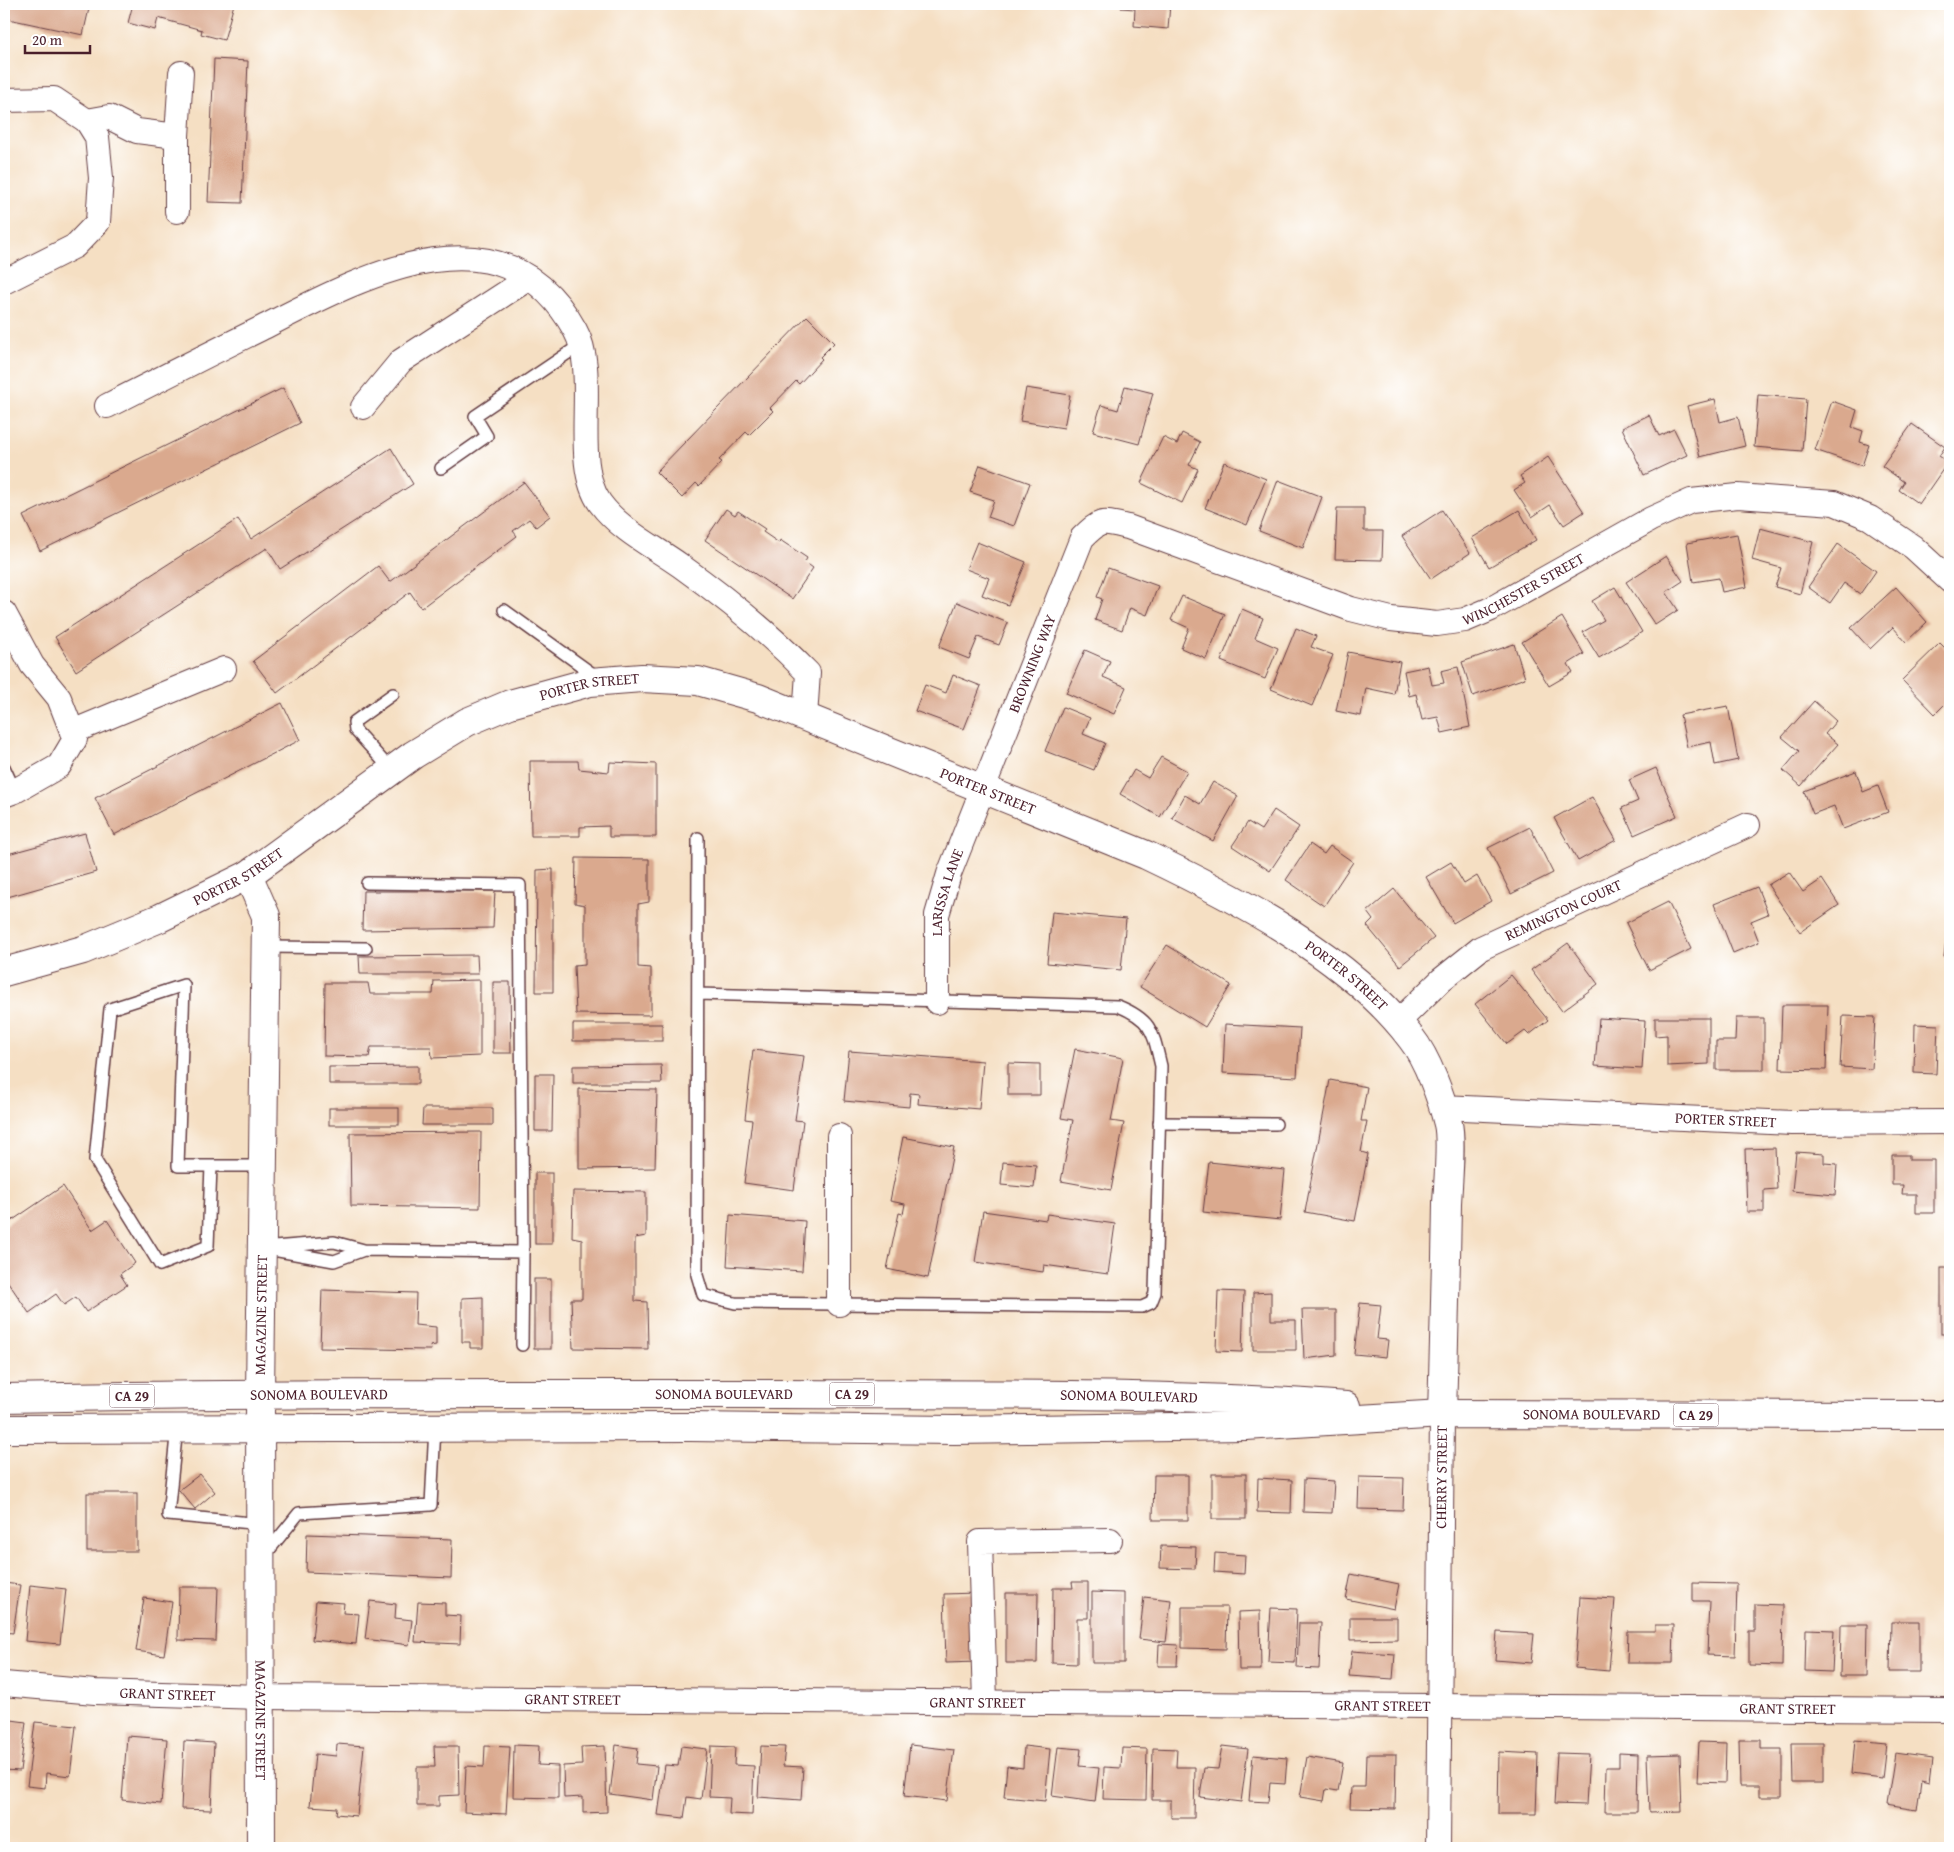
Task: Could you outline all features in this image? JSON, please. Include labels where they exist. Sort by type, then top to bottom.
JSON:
[{"type":"main road","name":"PORTER STREET","points":[[4,972],[83,950],[160,918],[248,875],[392,770],[467,722],[501,707],[590,682],[642,678],[698,681],[758,698],[1146,855],[1209,885],[1311,947],[1362,985],[1412,1039],[1430,1074],[1442,1107]]},
{"type":"main road","name":"MAGAZINE STREET","points":[[248,875],[266,916],[260,1393],[262,1428],[261,1848]]},
{"type":"main road","name":"CHERRY STREET","points":[[1442,1107],[1449,1126],[1442,1414]]},
{"type":"main road","name":"SONOMA BOULEVARD","points":[[4,1398],[260,1393],[954,1394],[1248,1398],[1442,1414]]},
{"type":"main road","name":"SONOMA BOULEVARD","points":[[4,1429],[435,1427],[954,1430],[1246,1426],[1442,1414],[1950,1415]]},
{"type":"street","points":[[177,211],[177,136],[181,73]]},
{"type":"street","points":[[4,100],[54,99],[87,121],[97,137],[101,178],[98,222],[75,246],[4,282]]},
{"type":"street","points":[[87,121],[110,117],[137,131],[177,136]]},
{"type":"street","points":[[107,406],[338,289],[399,265],[455,256],[499,263],[529,278],[553,296],[577,332],[584,363],[585,432],[589,477],[599,501],[624,528],[681,566],[770,634],[808,673],[804,717]]},
{"type":"street","points":[[362,407],[401,361],[529,278]]},
{"type":"street","name":"WINCHESTER STREET","points":[[1082,538],[1096,524],[1107,522],[1128,526],[1351,609],[1391,620],[1437,624],[1465,620],[1491,609],[1651,519],[1691,502],[1738,496],[1797,498],[1834,503],[1870,518],[1913,547],[1950,581]]},
{"type":"street","name":"BROWNING WAY","points":[[982,788],[1082,538]]},
{"type":"street","points":[[4,613],[32,665],[59,698],[75,739],[59,766],[9,793]]},
{"type":"street","points":[[72,732],[224,670]]},
{"type":"street","name":"LARISSA LANE","points":[[937,1002],[937,915],[948,874],[982,788]]},
{"type":"street","name":"REMINGTON COURT","points":[[1398,1022],[1441,980],[1481,948],[1748,825]]},
{"type":"street","name":"PORTER STREET","points":[[1442,1107],[1792,1123],[1950,1122]]},
{"type":"street","points":[[839,1136],[839,1304]]},
{"type":"street","name":"CHERRY STREET","points":[[1438,1848],[1442,1414]]},
{"type":"street","points":[[985,1702],[980,1542],[1110,1540]]},
{"type":"street","name":"GRANT STREET","points":[[4,1684],[94,1692],[261,1697],[1950,1710]]},
{"type":"lane","points":[[441,468],[488,436],[475,416],[580,345]]},
{"type":"lane","points":[[504,610],[603,681]]},
{"type":"lane","points":[[392,694],[354,722],[355,730],[392,770]]},
{"type":"lane","points":[[4,767],[9,793]]},
{"type":"lane","points":[[698,838],[697,1275],[703,1295],[735,1303],[1142,1307],[1151,1303],[1156,1293],[1161,1066],[1153,1032],[1137,1014],[1118,1006],[698,994]]},
{"type":"lane","points":[[367,883],[520,885],[522,1346]]},
{"type":"lane","points":[[266,947],[366,948]]},
{"type":"lane","points":[[211,1166],[208,1246],[160,1265],[95,1160],[110,1009],[184,985],[178,1166],[211,1166],[264,1166]]},
{"type":"lane","points":[[1159,1123],[1276,1124]]},
{"type":"lane","points":[[262,1248],[334,1242],[364,1250],[523,1252]]},
{"type":"lane","points":[[262,1248],[334,1262],[364,1250]]},
{"type":"lane","points":[[176,1427],[168,1515],[262,1524]]},
{"type":"lane","points":[[261,1560],[299,1513],[431,1505],[435,1427]]},
{"type":"building","points":[[4,4],[90,4],[83,35],[4,18]]},
{"type":"building","points":[[133,4],[234,4],[224,40],[201,34],[202,30],[158,18],[155,30],[128,23]]},
{"type":"building","points":[[1121,4],[1170,4],[1168,29],[1134,26],[1135,9],[1121,8]]},
{"type":"building","points":[[214,59],[248,61],[242,203],[208,202]]},
{"type":"building","points":[[807,316],[834,343],[820,357],[822,359],[799,384],[796,381],[770,408],[773,411],[749,435],[746,432],[719,460],[722,462],[699,486],[696,483],[682,498],[656,472]]},
{"type":"building","points":[[1125,386],[1153,393],[1139,444],[1093,432],[1101,405],[1118,410]]},
{"type":"building","points":[[283,388],[300,423],[40,551],[23,516]]},
{"type":"building","points":[[1026,388],[1070,395],[1064,428],[1020,421]]},
{"type":"building","points":[[1758,395],[1806,399],[1802,451],[1754,447]]},
{"type":"building","points":[[1715,399],[1720,422],[1738,417],[1745,446],[1700,457],[1687,406]]},
{"type":"building","points":[[1832,401],[1857,410],[1852,427],[1863,431],[1860,442],[1869,445],[1862,466],[1815,450]]},
{"type":"building","points":[[1649,415],[1659,436],[1674,429],[1687,455],[1644,475],[1622,428]]},
{"type":"building","points":[[1912,424],[1945,447],[1939,456],[1948,462],[1919,504],[1899,490],[1904,482],[1882,466]]},
{"type":"building","points":[[1182,433],[1200,442],[1189,465],[1198,469],[1182,503],[1141,483],[1163,437],[1177,444]]},
{"type":"building","points":[[391,448],[413,484],[280,569],[267,548],[76,671],[55,637],[238,519],[251,539]]},
{"type":"building","points":[[1548,457],[1584,512],[1564,525],[1550,505],[1532,517],[1514,490],[1525,483],[1520,476]]},
{"type":"building","points":[[1224,462],[1266,479],[1247,525],[1205,508]]},
{"type":"building","points":[[980,465],[1030,483],[1014,526],[988,517],[994,500],[970,492]]},
{"type":"building","points":[[1278,480],[1322,497],[1303,548],[1259,531]]},
{"type":"building","points":[[524,482],[550,516],[536,527],[529,519],[513,531],[517,536],[421,608],[410,592],[277,693],[253,661],[378,566],[390,582]]},
{"type":"building","points":[[1337,508],[1364,508],[1364,531],[1383,531],[1382,560],[1335,559]]},
{"type":"building","points":[[726,509],[735,515],[738,511],[765,529],[763,532],[779,543],[780,540],[807,558],[805,562],[813,568],[792,599],[705,540]]},
{"type":"building","points":[[1442,510],[1470,553],[1431,579],[1402,536]]},
{"type":"building","points":[[1519,510],[1536,540],[1489,567],[1472,538]]},
{"type":"building","points":[[1760,528],[1813,542],[1800,594],[1775,587],[1781,568],[1752,560]]},
{"type":"building","points":[[1737,534],[1747,587],[1722,592],[1719,578],[1693,582],[1687,543]]},
{"type":"building","points":[[977,542],[1026,562],[1008,605],[982,595],[989,578],[966,569]]},
{"type":"building","points":[[1838,544],[1876,571],[1860,594],[1844,583],[1830,603],[1808,587]]},
{"type":"building","points":[[1666,556],[1683,581],[1666,592],[1678,610],[1655,625],[1626,582]]},
{"type":"building","points":[[1108,568],[1158,586],[1147,615],[1130,608],[1122,630],[1095,620],[1102,599],[1097,597]]},
{"type":"building","points":[[1615,587],[1642,632],[1599,658],[1583,632],[1604,620],[1592,601]]},
{"type":"building","points":[[1896,587],[1927,622],[1906,642],[1893,627],[1870,649],[1851,628]]},
{"type":"building","points":[[1182,596],[1225,614],[1206,659],[1181,648],[1189,628],[1171,620]]},
{"type":"building","points":[[957,602],[1008,623],[999,645],[978,637],[969,659],[939,647]]},
{"type":"building","points":[[1242,609],[1263,618],[1255,638],[1278,648],[1265,679],[1221,661]]},
{"type":"building","points":[[1562,617],[1584,654],[1568,664],[1573,672],[1549,686],[1522,642]]},
{"type":"building","points":[[1296,628],[1316,636],[1311,647],[1333,655],[1312,706],[1271,689]]},
{"type":"building","points":[[1940,643],[1950,653],[1950,699],[1935,714],[1902,680]]},
{"type":"building","points":[[1514,644],[1525,678],[1473,696],[1462,662]]},
{"type":"building","points":[[1085,650],[1110,661],[1103,677],[1126,687],[1114,714],[1066,693]]},
{"type":"building","points":[[1348,652],[1400,662],[1394,694],[1366,688],[1361,716],[1336,711]]},
{"type":"building","points":[[1428,666],[1432,685],[1444,683],[1441,671],[1458,667],[1470,727],[1442,733],[1438,717],[1422,720],[1416,694],[1409,696],[1404,671]]},
{"type":"building","points":[[953,675],[981,686],[964,729],[915,711],[925,685],[946,693]]},
{"type":"building","points":[[1814,701],[1836,721],[1825,734],[1838,744],[1801,786],[1783,770],[1799,751],[1782,737]]},
{"type":"building","points":[[282,703],[300,740],[114,835],[95,798]]},
{"type":"building","points":[[1728,706],[1738,760],[1715,765],[1711,742],[1687,747],[1680,715]]},
{"type":"building","points":[[1063,707],[1090,718],[1083,734],[1105,743],[1094,770],[1045,751]]},
{"type":"building","points":[[1161,757],[1187,771],[1160,817],[1120,794],[1134,770],[1148,778]]},
{"type":"building","points":[[530,761],[578,761],[579,769],[609,772],[610,762],[656,764],[656,837],[609,837],[609,826],[580,827],[580,836],[531,836]]},
{"type":"building","points":[[1656,768],[1677,816],[1634,835],[1622,808],[1638,801],[1629,780]]},
{"type":"building","points":[[1856,771],[1863,792],[1878,786],[1888,812],[1843,829],[1834,806],[1813,814],[1804,791]]},
{"type":"building","points":[[1213,782],[1238,796],[1213,841],[1172,818],[1185,795],[1200,804]]},
{"type":"building","points":[[1592,797],[1616,840],[1578,861],[1554,818]]},
{"type":"building","points":[[1274,810],[1299,827],[1270,871],[1232,846],[1248,822],[1261,830]]},
{"type":"building","points":[[1530,827],[1553,873],[1511,894],[1488,848]]},
{"type":"building","points":[[85,833],[96,872],[4,898],[4,855]]},
{"type":"building","points":[[1310,844],[1324,854],[1330,846],[1353,862],[1324,906],[1286,880]]},
{"type":"building","points":[[576,858],[649,859],[649,902],[638,904],[638,967],[651,968],[651,1015],[576,1014],[574,966],[585,965],[585,905],[575,903]]},
{"type":"building","points":[[1451,862],[1464,884],[1477,876],[1491,901],[1453,923],[1426,877]]},
{"type":"building","points":[[553,869],[553,992],[536,992],[537,870]]},
{"type":"building","points":[[1789,872],[1803,892],[1822,879],[1839,905],[1800,932],[1768,885]]},
{"type":"building","points":[[1757,887],[1768,914],[1751,921],[1759,942],[1733,953],[1714,904]]},
{"type":"building","points":[[1394,889],[1434,938],[1400,966],[1367,926],[1373,920],[1367,912]]},
{"type":"building","points":[[363,891],[495,891],[493,928],[362,930]]},
{"type":"building","points":[[1668,902],[1691,949],[1649,970],[1626,923]]},
{"type":"building","points":[[1052,912],[1126,919],[1121,970],[1047,963]]},
{"type":"building","points":[[1947,930],[1950,930],[1950,957],[1944,957]]},
{"type":"building","points":[[1568,943],[1598,984],[1562,1011],[1531,970]]},
{"type":"building","points":[[1167,945],[1231,985],[1205,1027],[1140,987]]},
{"type":"building","points":[[477,955],[478,974],[360,974],[359,956]]},
{"type":"building","points":[[1511,975],[1548,1020],[1529,1035],[1525,1031],[1507,1044],[1475,1004]]},
{"type":"building","points":[[480,980],[480,1056],[432,1058],[431,1047],[371,1047],[369,1057],[324,1056],[325,983],[368,983],[370,994],[433,994],[434,981]]},
{"type":"building","points":[[493,982],[510,982],[511,1053],[493,1053]]},
{"type":"building","points":[[1782,1005],[1828,1005],[1826,1070],[1780,1069]]},
{"type":"building","points":[[1843,1016],[1875,1017],[1872,1069],[1840,1067]]},
{"type":"building","points":[[1599,1018],[1645,1021],[1642,1069],[1595,1066]]},
{"type":"building","points":[[1655,1018],[1709,1018],[1709,1064],[1667,1066],[1667,1035],[1655,1036]]},
{"type":"building","points":[[1736,1018],[1764,1018],[1764,1070],[1716,1070],[1716,1041],[1735,1041]]},
{"type":"building","points":[[573,1024],[662,1024],[662,1041],[573,1041]]},
{"type":"building","points":[[1225,1024],[1300,1028],[1297,1077],[1223,1073]]},
{"type":"building","points":[[1915,1024],[1938,1025],[1936,1074],[1914,1073]]},
{"type":"building","points":[[1075,1049],[1123,1058],[1111,1121],[1124,1123],[1111,1190],[1061,1181],[1073,1120],[1061,1118]]},
{"type":"building","points":[[753,1050],[804,1056],[795,1120],[803,1121],[794,1190],[744,1183],[752,1120],[745,1119]]},
{"type":"building","points":[[849,1051],[983,1061],[979,1109],[918,1104],[919,1094],[910,1093],[909,1107],[844,1101]]},
{"type":"building","points":[[1008,1063],[1040,1064],[1040,1095],[1008,1095]]},
{"type":"building","points":[[661,1065],[662,1083],[573,1083],[573,1066]]},
{"type":"building","points":[[418,1066],[418,1084],[329,1084],[329,1067]]},
{"type":"building","points":[[535,1074],[553,1074],[552,1131],[535,1131]]},
{"type":"building","points":[[1330,1080],[1367,1087],[1361,1121],[1367,1121],[1361,1152],[1368,1154],[1355,1221],[1305,1212]]},
{"type":"building","points":[[579,1089],[657,1090],[655,1168],[579,1169]]},
{"type":"building","points":[[329,1108],[399,1108],[399,1125],[329,1125]]},
{"type":"building","points":[[423,1108],[493,1108],[493,1125],[422,1125]]},
{"type":"building","points":[[481,1132],[480,1208],[351,1206],[350,1133]]},
{"type":"building","points":[[903,1137],[954,1147],[928,1278],[887,1269],[899,1213],[903,1214],[905,1204],[890,1201]]},
{"type":"building","points":[[1775,1148],[1777,1189],[1764,1190],[1764,1212],[1747,1212],[1745,1149]]},
{"type":"building","points":[[1796,1152],[1824,1154],[1824,1163],[1837,1164],[1835,1195],[1792,1191]]},
{"type":"building","points":[[1892,1155],[1909,1155],[1909,1160],[1934,1160],[1934,1213],[1916,1213],[1916,1194],[1902,1194],[1903,1185],[1892,1185]]},
{"type":"building","points":[[1003,1162],[1036,1165],[1034,1188],[1001,1185]]},
{"type":"building","points":[[1209,1162],[1285,1170],[1280,1220],[1203,1212]]},
{"type":"building","points":[[535,1173],[552,1173],[552,1244],[535,1244]]},
{"type":"building","points":[[63,1186],[92,1230],[107,1220],[135,1263],[120,1274],[127,1285],[86,1312],[76,1297],[64,1305],[56,1294],[29,1313],[4,1276],[4,1226]]},
{"type":"building","points":[[573,1191],[646,1192],[646,1236],[635,1238],[635,1301],[647,1302],[648,1349],[573,1348],[571,1299],[582,1299],[582,1239],[572,1237]]},
{"type":"building","points":[[983,1211],[1046,1220],[1047,1214],[1115,1224],[1108,1274],[1044,1265],[1043,1272],[975,1262]]},
{"type":"building","points":[[730,1215],[805,1221],[802,1271],[727,1266]]},
{"type":"building","points":[[1941,1268],[1950,1268],[1950,1334],[1941,1334]]},
{"type":"building","points":[[534,1279],[551,1279],[551,1349],[534,1349]]},
{"type":"building","points":[[322,1290],[416,1293],[415,1325],[436,1327],[436,1345],[430,1346],[431,1350],[320,1348]]},
{"type":"building","points":[[1218,1291],[1244,1292],[1242,1352],[1216,1351]]},
{"type":"building","points":[[1271,1292],[1271,1320],[1296,1320],[1296,1350],[1253,1350],[1253,1293]]},
{"type":"building","points":[[483,1297],[483,1348],[470,1348],[470,1342],[462,1342],[462,1298]]},
{"type":"building","points":[[1360,1303],[1381,1305],[1377,1339],[1388,1340],[1386,1357],[1354,1354]]},
{"type":"building","points":[[1302,1310],[1336,1310],[1336,1355],[1304,1359]]},
{"type":"building","points":[[200,1474],[215,1492],[195,1509],[179,1490]]},
{"type":"building","points":[[1212,1474],[1246,1474],[1246,1519],[1212,1519]]},
{"type":"building","points":[[1154,1475],[1188,1475],[1188,1520],[1153,1520]]},
{"type":"building","points":[[1359,1477],[1404,1478],[1403,1510],[1358,1509]]},
{"type":"building","points":[[1258,1478],[1292,1480],[1291,1513],[1257,1512]]},
{"type":"building","points":[[1304,1479],[1334,1481],[1332,1513],[1303,1512]]},
{"type":"building","points":[[87,1493],[137,1493],[137,1551],[87,1551]]},
{"type":"building","points":[[307,1534],[452,1539],[451,1578],[306,1572]]},
{"type":"building","points":[[1161,1546],[1196,1547],[1195,1569],[1160,1568]]},
{"type":"building","points":[[1215,1553],[1245,1555],[1244,1574],[1214,1572]]},
{"type":"building","points":[[1351,1574],[1399,1584],[1394,1609],[1346,1599]]},
{"type":"building","points":[[1072,1582],[1088,1582],[1088,1618],[1077,1618],[1077,1664],[1052,1663],[1053,1588],[1073,1588]]},
{"type":"building","points":[[4,1583],[20,1585],[13,1633],[4,1632]]},
{"type":"building","points":[[1693,1583],[1737,1584],[1735,1656],[1707,1655],[1709,1601],[1693,1601]]},
{"type":"building","points":[[30,1585],[66,1589],[60,1644],[25,1641]]},
{"type":"building","points":[[179,1587],[218,1587],[216,1641],[178,1640]]},
{"type":"building","points":[[1092,1592],[1124,1593],[1124,1663],[1092,1663]]},
{"type":"building","points":[[976,1593],[978,1662],[946,1663],[944,1594]]},
{"type":"building","points":[[1006,1593],[1038,1593],[1037,1663],[1006,1663]]},
{"type":"building","points":[[1144,1597],[1171,1600],[1166,1642],[1139,1639]]},
{"type":"building","points":[[1580,1597],[1615,1599],[1609,1671],[1575,1668]]},
{"type":"building","points":[[144,1598],[172,1602],[164,1655],[136,1651]]},
{"type":"building","points":[[316,1601],[344,1603],[343,1613],[359,1614],[356,1644],[312,1640]]},
{"type":"building","points":[[370,1601],[396,1604],[395,1618],[412,1620],[409,1645],[365,1639]]},
{"type":"building","points":[[418,1602],[445,1603],[445,1615],[461,1616],[460,1644],[415,1642]]},
{"type":"building","points":[[1755,1604],[1783,1605],[1782,1666],[1749,1665],[1749,1631],[1755,1631]]},
{"type":"building","points":[[1182,1607],[1227,1607],[1226,1649],[1182,1648]]},
{"type":"building","points":[[1271,1608],[1297,1609],[1295,1663],[1268,1662]]},
{"type":"building","points":[[1260,1611],[1261,1670],[1239,1670],[1238,1612]]},
{"type":"building","points":[[1350,1617],[1397,1617],[1397,1639],[1350,1640]]},
{"type":"building","points":[[1891,1621],[1919,1621],[1919,1672],[1890,1672]]},
{"type":"building","points":[[1299,1623],[1321,1623],[1319,1669],[1297,1668]]},
{"type":"building","points":[[1655,1625],[1674,1625],[1673,1663],[1627,1663],[1628,1631],[1655,1631]]},
{"type":"building","points":[[1841,1625],[1867,1625],[1866,1676],[1840,1676]]},
{"type":"building","points":[[1806,1629],[1834,1630],[1832,1672],[1805,1671]]},
{"type":"building","points":[[1497,1632],[1534,1634],[1531,1663],[1495,1660]]},
{"type":"building","points":[[1159,1644],[1178,1645],[1177,1666],[1158,1666]]},
{"type":"building","points":[[1352,1651],[1395,1654],[1393,1679],[1349,1676]]},
{"type":"building","points":[[4,1719],[26,1722],[20,1771],[4,1770]]},
{"type":"building","points":[[35,1722],[76,1726],[70,1776],[46,1773],[45,1788],[27,1786]]},
{"type":"building","points":[[127,1736],[167,1739],[161,1804],[122,1800]]},
{"type":"building","points":[[1739,1740],[1761,1740],[1761,1749],[1782,1749],[1782,1797],[1760,1797],[1760,1786],[1740,1786]]},
{"type":"building","points":[[1855,1740],[1886,1743],[1882,1778],[1852,1774]]},
{"type":"building","points":[[184,1741],[214,1743],[211,1810],[181,1809]]},
{"type":"building","points":[[1699,1742],[1726,1743],[1725,1783],[1697,1782]]},
{"type":"building","points":[[1792,1743],[1823,1743],[1823,1783],[1793,1783]]},
{"type":"building","points":[[337,1744],[364,1746],[357,1816],[336,1814],[337,1808],[310,1806],[315,1754],[336,1756]]},
{"type":"building","points":[[514,1745],[539,1746],[538,1765],[558,1766],[558,1798],[513,1797]]},
{"type":"building","points":[[616,1745],[638,1748],[636,1764],[657,1766],[653,1800],[610,1794]]},
{"type":"building","points":[[910,1745],[954,1750],[947,1801],[904,1796]]},
{"type":"building","points":[[434,1746],[458,1746],[459,1795],[439,1796],[439,1806],[417,1806],[417,1767],[435,1767]]},
{"type":"building","points":[[485,1746],[510,1747],[506,1814],[464,1812],[466,1766],[484,1767]]},
{"type":"building","points":[[605,1746],[607,1812],[583,1813],[583,1797],[564,1798],[563,1766],[582,1765],[581,1747]]},
{"type":"building","points":[[681,1746],[707,1749],[701,1799],[687,1797],[684,1818],[658,1815],[665,1765],[678,1766]]},
{"type":"building","points":[[711,1746],[735,1747],[734,1765],[754,1766],[752,1815],[729,1814],[730,1798],[709,1797]]},
{"type":"building","points":[[761,1746],[785,1747],[783,1766],[803,1767],[801,1800],[758,1797]]},
{"type":"building","points":[[1024,1746],[1050,1749],[1045,1801],[1004,1797],[1007,1766],[1023,1768]]},
{"type":"building","points":[[1222,1746],[1248,1749],[1241,1802],[1200,1797],[1204,1768],[1218,1769]]},
{"type":"building","points":[[1058,1747],[1081,1749],[1079,1766],[1099,1768],[1095,1802],[1052,1796]]},
{"type":"building","points":[[1122,1748],[1147,1749],[1146,1800],[1103,1799],[1104,1767],[1121,1768]]},
{"type":"building","points":[[1153,1748],[1177,1749],[1176,1767],[1195,1767],[1194,1818],[1171,1818],[1171,1800],[1152,1800]]},
{"type":"building","points":[[1499,1752],[1538,1754],[1536,1814],[1498,1814]]},
{"type":"building","points":[[1557,1753],[1589,1754],[1586,1805],[1554,1804]]},
{"type":"building","points":[[1619,1753],[1638,1754],[1637,1812],[1605,1812],[1606,1767],[1619,1767]]},
{"type":"building","points":[[1895,1753],[1932,1758],[1929,1782],[1921,1780],[1917,1810],[1887,1805]]},
{"type":"building","points":[[1366,1754],[1396,1754],[1395,1809],[1350,1808],[1351,1787],[1365,1787]]},
{"type":"building","points":[[1680,1754],[1682,1811],[1649,1812],[1647,1755]]},
{"type":"building","points":[[1253,1755],[1287,1758],[1285,1784],[1270,1783],[1268,1802],[1249,1801]]},
{"type":"building","points":[[1307,1757],[1343,1763],[1338,1791],[1326,1789],[1324,1801],[1300,1797]]}]
